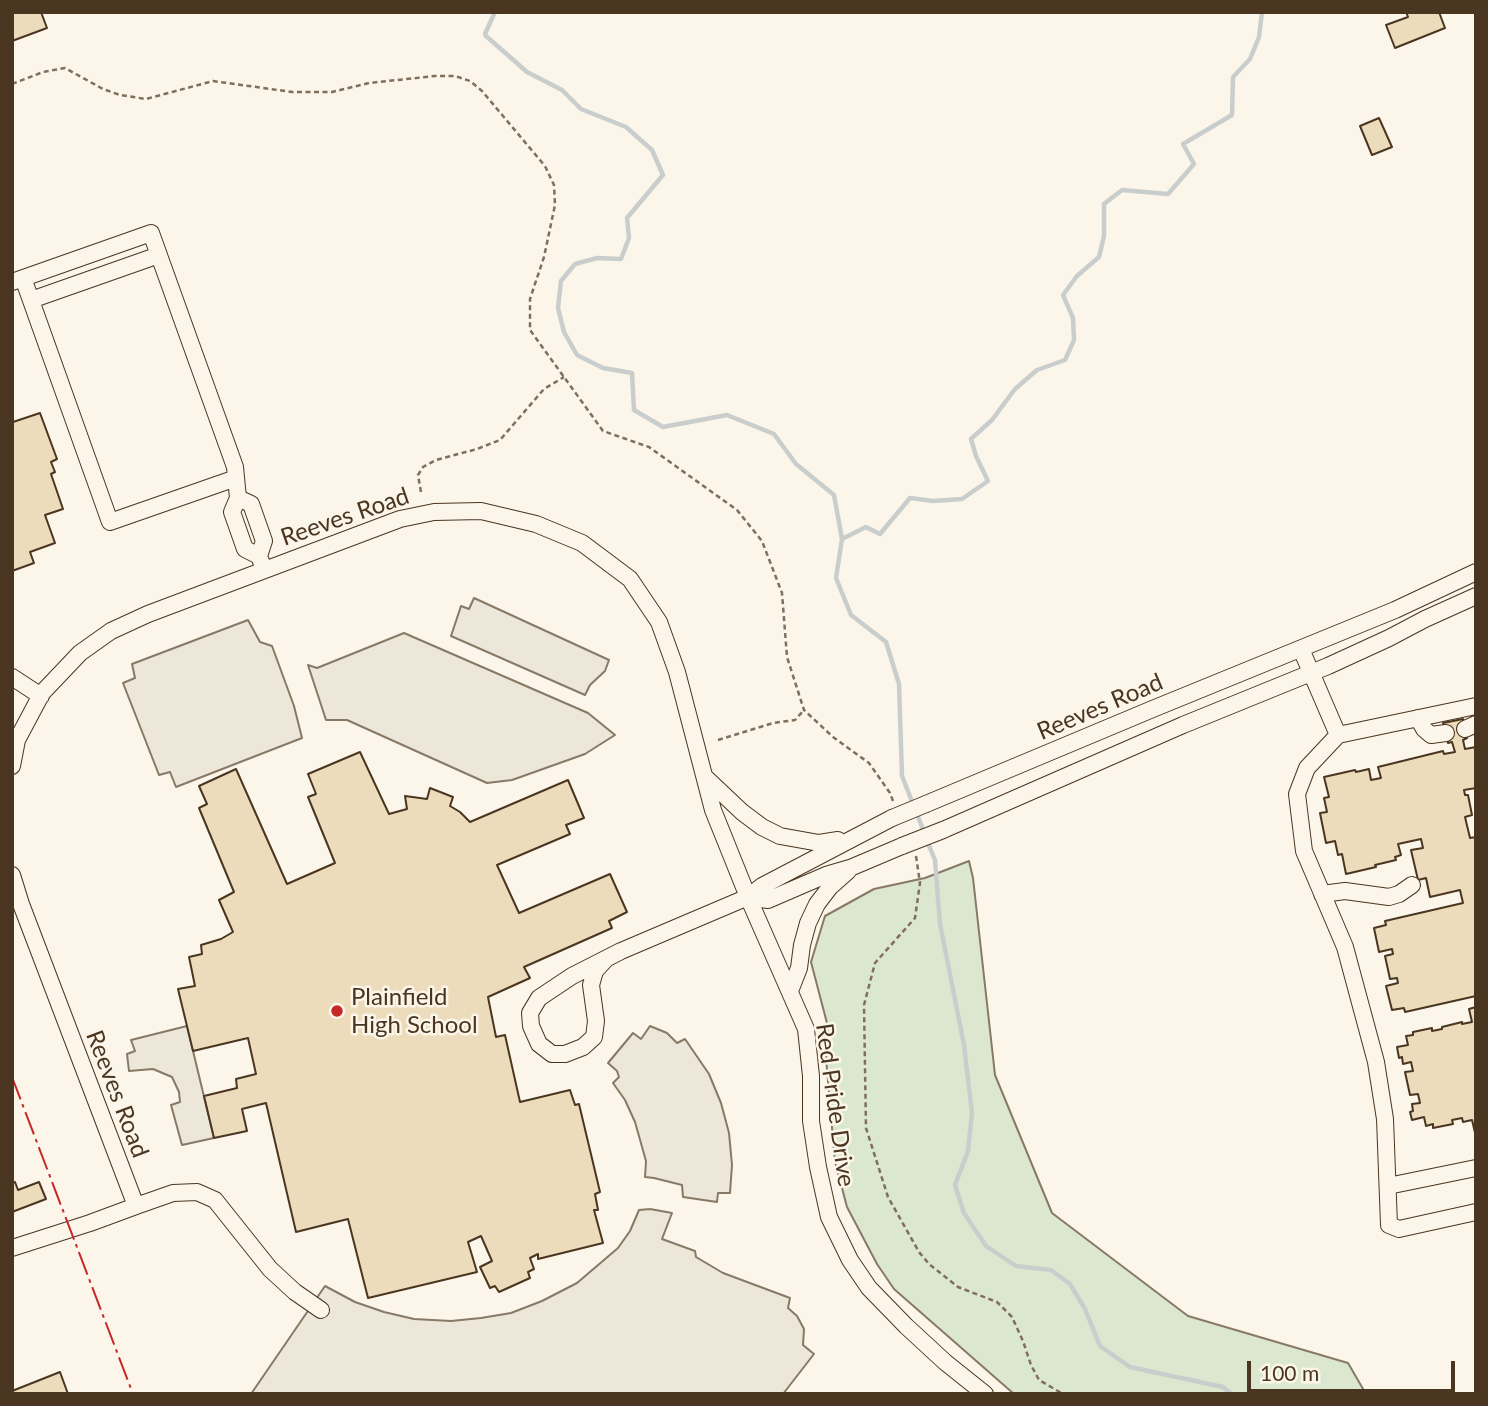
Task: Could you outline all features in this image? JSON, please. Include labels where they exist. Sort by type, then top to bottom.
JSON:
[{"type":"street","points":[[236,478],[110,522],[31,300],[18,280],[150,233],[235,467],[238,498],[251,503],[264,541],[261,563]]},
{"type":"street","points":[[31,300],[159,255]]},
{"type":"street","name":"Reeves Road","points":[[12,766],[17,740],[41,696],[80,653],[111,631],[261,563],[400,519],[434,512],[481,511],[536,524],[582,543],[630,579],[659,622],[677,672],[713,810],[748,897]]},
{"type":"street","name":"Reeves Road","points":[[748,897],[762,886],[892,818],[1395,610],[1476,572]]},
{"type":"street","name":"Reeves Road","points":[[748,897],[768,900],[943,830],[1183,725],[1312,673],[1476,596]]},
{"type":"street","points":[[1301,649],[1338,735]]},
{"type":"street","points":[[12,677],[41,696]]},
{"type":"street","points":[[1476,706],[1338,735],[1307,768],[1297,794],[1304,851],[1345,947],[1376,1062],[1385,1119],[1390,1225],[1399,1229],[1476,1212]]},
{"type":"street","points":[[1418,718],[1431,735],[1446,733]]},
{"type":"street","points":[[705,777],[742,812],[780,836],[819,844],[857,836]]},
{"type":"street","points":[[790,991],[799,968],[808,923],[817,904],[850,868]]},
{"type":"street","name":"Reeves Road","points":[[12,875],[136,1206]]},
{"type":"street","points":[[1322,894],[1345,891],[1389,897],[1412,885]]},
{"type":"street","points":[[606,959],[595,971],[591,985],[596,1021],[594,1037],[583,1048],[565,1054],[552,1054],[539,1044],[531,1026],[530,1013],[540,998],[572,976],[606,959],[748,897]]},
{"type":"street","name":"Red Pride Drive","points":[[748,897],[806,1029],[811,1076],[811,1121],[829,1217],[850,1260],[869,1288],[945,1362],[985,1394]]},
{"type":"street","points":[[1388,1186],[1476,1168]]},
{"type":"street","points":[[12,1248],[173,1193],[197,1192],[215,1200],[270,1269],[295,1292],[321,1310]]},
{"type":"path","points":[[421,492],[418,475],[424,467],[436,460],[500,440],[544,389],[564,377]]},
{"type":"path","points":[[718,740],[773,723],[795,720],[804,710]]},
{"type":"green space","points":[[969,861],[995,1075],[1052,1213],[1188,1316],[1348,1363],[1366,1394],[1014,1394],[894,1289],[877,1264],[847,1207],[835,1162],[826,1058],[828,1027],[811,962],[825,916],[874,889],[925,878]]},
{"type":"shaded area","points":[[474,598],[609,660],[605,671],[590,685],[585,695],[451,636],[461,606],[469,609]]},
{"type":"shaded area","points":[[248,620],[260,642],[272,646],[294,706],[302,738],[176,787],[170,772],[159,775],[123,683],[135,678],[132,664]]},
{"type":"shaded area","points":[[404,633],[588,713],[615,735],[585,754],[512,780],[487,783],[347,720],[326,720],[308,665],[317,668]]},
{"type":"shaded area","points":[[187,1026],[214,1138],[182,1145],[171,1105],[180,1102],[172,1077],[153,1069],[129,1071],[127,1054],[135,1051],[131,1040]]},
{"type":"shaded area","points":[[650,1026],[667,1033],[677,1043],[685,1039],[709,1074],[721,1103],[729,1133],[732,1165],[730,1193],[718,1193],[717,1202],[683,1197],[682,1185],[645,1177],[646,1161],[635,1122],[613,1083],[619,1077],[617,1071],[608,1063],[633,1033],[641,1039]]},
{"type":"shaded area","points":[[639,1210],[672,1213],[662,1239],[695,1251],[696,1257],[723,1273],[790,1298],[788,1308],[797,1316],[804,1329],[803,1345],[814,1354],[783,1394],[251,1394],[325,1286],[355,1302],[414,1319],[451,1321],[511,1313],[577,1283],[618,1248],[630,1231]]},
{"type":"building","points":[[12,12],[41,12],[47,28],[12,41]]},
{"type":"building","points":[[1406,12],[1439,12],[1445,28],[1395,48],[1386,25],[1408,17]]},
{"type":"building","points":[[1379,118],[1392,147],[1372,155],[1360,126]]},
{"type":"building","points":[[40,413],[57,459],[51,462],[55,472],[51,474],[63,509],[45,515],[55,543],[30,552],[34,563],[12,571],[12,419],[13,422]]},
{"type":"building","points":[[1463,719],[1467,738],[1463,740],[1465,749],[1476,747],[1476,788],[1464,790],[1465,795],[1468,795],[1472,815],[1465,817],[1470,838],[1476,837],[1476,996],[1405,1012],[1404,1008],[1392,1010],[1386,986],[1398,983],[1397,978],[1390,979],[1385,956],[1393,954],[1392,949],[1379,952],[1374,928],[1386,925],[1385,921],[1463,903],[1460,890],[1430,897],[1426,878],[1418,880],[1411,850],[1423,848],[1421,839],[1398,844],[1401,855],[1395,857],[1396,860],[1346,874],[1342,854],[1338,855],[1335,841],[1326,843],[1320,813],[1327,812],[1324,798],[1329,797],[1324,777],[1369,769],[1371,780],[1381,778],[1378,767],[1443,751],[1444,754],[1455,752],[1452,742],[1448,743],[1443,723]]},
{"type":"building","name":"Plainfield High School","points":[[360,752],[389,814],[407,809],[405,796],[427,799],[430,788],[453,797],[450,806],[470,822],[568,780],[584,818],[566,825],[570,834],[497,865],[519,913],[610,874],[627,912],[609,921],[612,928],[524,967],[530,978],[488,997],[496,1037],[505,1035],[520,1102],[570,1090],[575,1105],[579,1104],[600,1192],[595,1194],[598,1210],[594,1210],[603,1243],[538,1259],[538,1254],[530,1258],[534,1269],[528,1272],[530,1278],[499,1292],[495,1286],[490,1288],[480,1267],[492,1261],[481,1236],[468,1242],[477,1272],[368,1298],[348,1219],[296,1232],[266,1103],[242,1109],[247,1131],[214,1138],[204,1096],[237,1088],[236,1079],[256,1074],[248,1038],[193,1051],[178,989],[195,986],[189,957],[202,954],[201,945],[233,932],[219,900],[234,892],[199,808],[207,804],[199,786],[236,769],[287,884],[335,863],[308,797],[316,794],[308,774]]},
{"type":"building","points":[[1476,1007],[1476,1137],[1472,1120],[1452,1120],[1453,1124],[1433,1128],[1433,1124],[1426,1126],[1424,1117],[1412,1120],[1412,1104],[1420,1103],[1418,1094],[1410,1095],[1405,1072],[1413,1071],[1411,1062],[1403,1064],[1397,1047],[1408,1045],[1406,1036],[1413,1035],[1413,1032],[1432,1028],[1432,1031],[1462,1022],[1472,1022],[1469,1009]]},
{"type":"building","points":[[15,1182],[18,1190],[39,1182],[46,1199],[12,1212],[12,1183]]},
{"type":"building","points":[[60,1372],[68,1394],[12,1394],[12,1391]]},
{"type":"waterway","points":[[495,12],[486,36],[527,72],[562,90],[581,109],[626,127],[652,150],[663,175],[627,218],[629,238],[621,259],[597,258],[575,264],[561,281],[558,308],[564,332],[577,355],[603,368],[632,373],[634,410],[663,427],[727,415],[774,434],[796,464],[834,495],[842,539],[836,578],[851,615],[886,642],[899,684],[902,776],[924,832]]},
{"type":"waterway","points":[[842,539],[866,527],[880,534],[910,498],[933,501],[962,499],[988,481],[971,439],[992,420],[1015,389],[1037,370],[1065,360],[1074,340],[1073,318],[1063,295],[1077,276],[1099,257],[1104,236],[1104,204],[1122,190],[1168,194],[1194,164],[1183,144],[1232,115],[1233,77],[1250,59],[1259,37],[1262,12]]},
{"type":"waterway","points":[[927,841],[935,860],[940,924],[964,1045],[972,1113],[968,1151],[955,1185],[964,1213],[986,1246],[1016,1266],[1051,1270],[1070,1284],[1085,1309],[1100,1346],[1130,1367],[1223,1387],[1231,1394]]},
{"type":"power","points":[[12,1077],[133,1394]]},
{"type":"place","name":"Plainfield High School","points":[[337,1011]]}]
